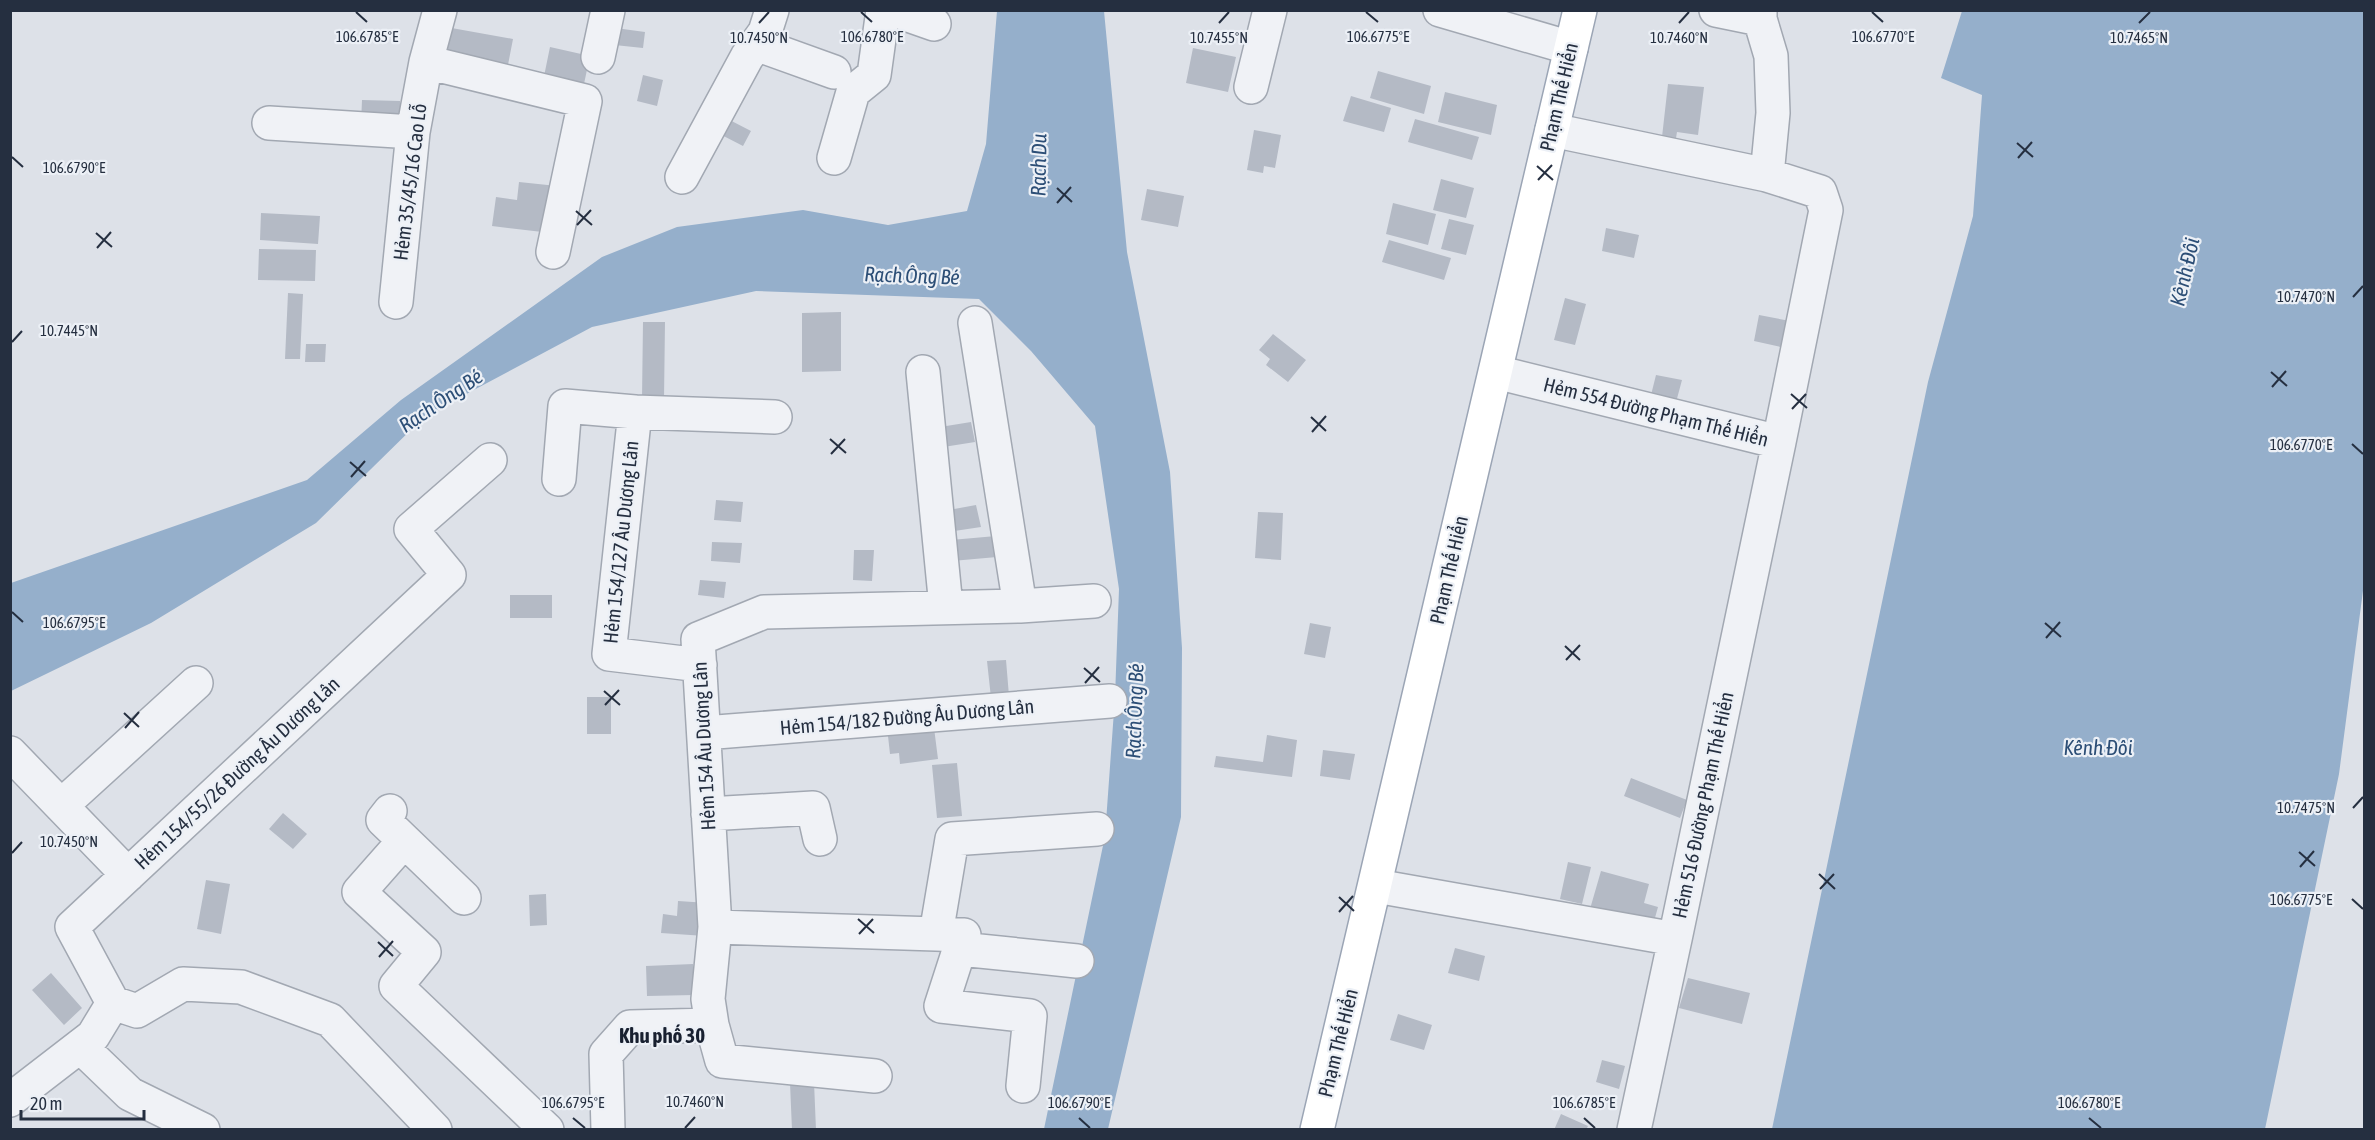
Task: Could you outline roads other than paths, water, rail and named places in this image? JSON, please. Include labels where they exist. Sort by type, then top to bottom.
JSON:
[{"type":"main road","name":"Phạm Thế Hiển","points":[[1317,1130],[1580,10]]},
{"type":"street","name":"Hẻm 35/45/16 Cao Lỗ","points":[[396,302],[413,132],[426,62],[440,10]]},
{"type":"street","points":[[598,57],[608,10]]},
{"type":"street","points":[[682,177],[756,44],[765,32],[772,10]]},
{"type":"street","points":[[834,158],[853,92],[874,75],[884,10]]},
{"type":"street","points":[[894,10],[934,24]]},
{"type":"street","points":[[1251,87],[1270,10]]},
{"type":"street","points":[[1440,10],[1571,48]]},
{"type":"street","points":[[1552,130],[1767,175],[1773,113],[1771,56],[1760,15],[1716,10]]},
{"type":"street","points":[[756,44],[834,72]]},
{"type":"street","points":[[426,62],[585,100],[553,252]]},
{"type":"street","points":[[269,123],[413,132]]},
{"type":"street","name":"Hẻm 554 Đường Phạm Thế Hiển","points":[[1496,372],[1779,442],[1826,210],[1820,192],[1767,175]]},
{"type":"street","points":[[975,322],[1020,606]]},
{"type":"street","points":[[923,372],[946,607]]},
{"type":"street","name":"Hẻm 154/127 Âu Dương Lân","points":[[559,479],[565,406],[635,412],[775,417]]},
{"type":"street","name":"Hẻm 154/127 Âu Dương Lân","points":[[635,412],[609,654],[700,665]]},
{"type":"street","name":"Hẻm 516 Đường Phạm Thế Hiển","points":[[1376,886],[1676,939],[1779,442]]},
{"type":"street","name":"Hẻm 154/55/26 Đường Âu Dương Lân","points":[[113,1003],[72,927],[449,575],[411,529],[490,460]]},
{"type":"street","name":"Hẻm 154 Âu Dương Lân","points":[[875,1076],[722,1061],[712,1025],[708,999],[715,927],[698,639],[764,612],[1020,606],[1094,601]]},
{"type":"street","points":[[62,806],[196,683]]},
{"type":"street","name":"Hẻm 154/182 Đường Âu Dương Lân","points":[[704,733],[1110,701]]},
{"type":"street","points":[[10,753],[128,875]]},
{"type":"street","points":[[708,814],[813,808],[820,839]]},
{"type":"street","points":[[390,811],[383,820],[464,898]]},
{"type":"street","points":[[1023,1086],[1030,1016],[941,1006],[948,942],[952,839],[1097,828]]},
{"type":"street","points":[[404,841],[359,892],[424,952],[396,986],[547,1130]]},
{"type":"street","points":[[715,927],[948,942],[1077,961]]},
{"type":"street","points":[[1634,1130],[1676,939]]},
{"type":"street","points":[[10,1100],[93,1036],[113,1003],[137,1011],[183,984],[241,987],[330,1020],[435,1130]]},
{"type":"street","points":[[608,1130],[606,1054],[630,1027],[712,1025]]},
{"type":"street","points":[[80,1046],[130,1094],[203,1130]]},
{"type":"water","points":[[997,11],[1104,11],[1127,252],[1170,472],[1182,648],[1181,817],[1108,1129],[1044,1129],[1105,836],[1115,697],[1119,589],[1095,426],[1031,351],[979,299],[756,291],[592,327],[425,416],[316,523],[151,623],[11,691],[11,583],[307,480],[401,400],[602,257],[677,227],[803,210],[888,225],[967,211],[986,144]]},
{"type":"water","name":"Kênh Đôi","points":[[1962,11],[2364,11],[2364,583],[2339,774],[2265,1129],[1772,1129],[1928,382],[1973,216],[1982,95],[1941,78]]},
{"type":"district","name":"Khu phố 30","points":[[662,1036]]},
{"type":"water label","name":"Rạch Du","points":[[1039,165]]},
{"type":"water label","name":"Rạch Ông Bé","points":[[912,276]]},
{"type":"water label","name":"Rạch Ông Bé","points":[[441,401]]},
{"type":"water label","name":"Rạch Ông Bé","points":[[1135,711]]}]
